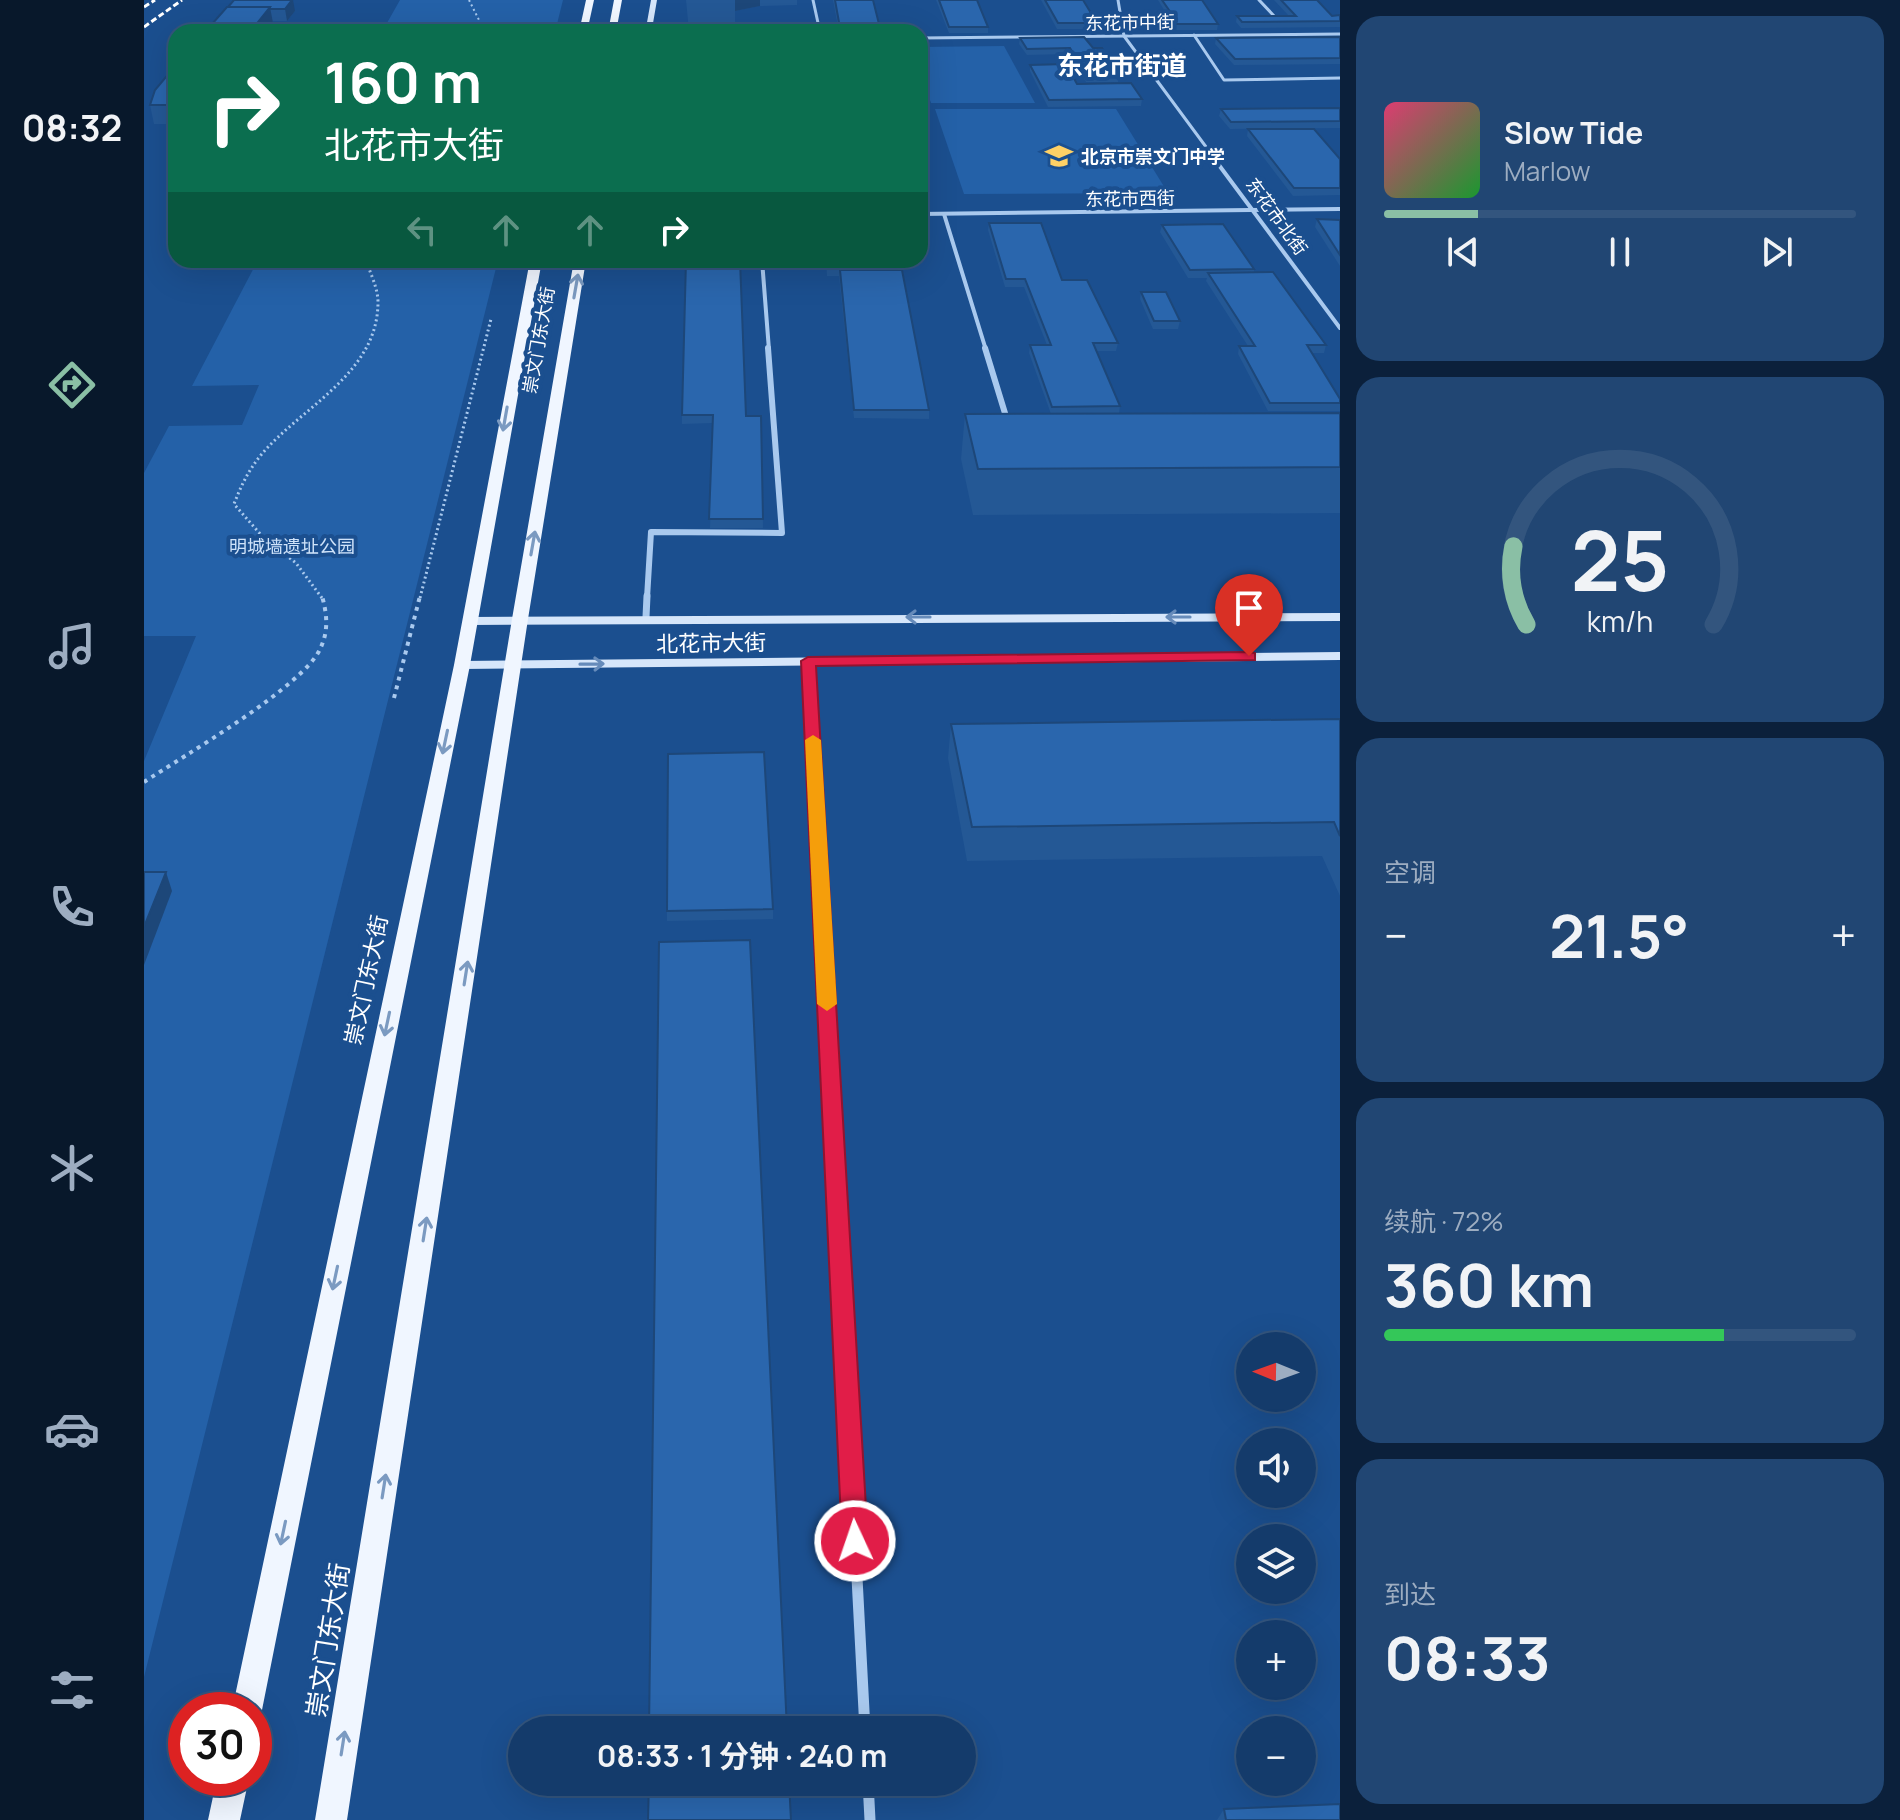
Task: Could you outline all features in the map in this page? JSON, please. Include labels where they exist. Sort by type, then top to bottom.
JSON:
[{"type":"main road","points":[[585,24],[590,0]]},
{"type":"main road","points":[[614,24],[618,0]]},
{"type":"main road","points":[[650,24],[654,0]]},
{"type":"main road","name":"崇文门东大街","points":[[251,1692],[462,665],[535,268]]},
{"type":"main road","name":"崇文门东大街","points":[[331,1820],[520,619],[579,268]]},
{"type":"main road","name":"北花市大街","points":[[470,621],[646,617],[1340,617]]},
{"type":"main road","name":"北花市大街","points":[[462,665],[1340,656]]},
{"type":"main road","points":[[224,1820],[229,1796]]},
{"type":"street","name":"东花市北街","points":[[1118,0],[1124,36],[1256,210],[1340,328]]},
{"type":"street","name":"东花市中街","points":[[928,38],[1340,34]]},
{"type":"street","points":[[1194,35],[1224,80],[1340,78]]},
{"type":"street","name":"东花市西街","points":[[928,214],[1340,209]]},
{"type":"street","points":[[944,214],[1009,425],[1019,425]]},
{"type":"street","points":[[646,617],[651,532],[782,533],[763,268]]},
{"type":"street","points":[[808,661],[864,1716]]},
{"type":"street","points":[[869,1796],[870,1820]]},
{"type":"lane","points":[[813,0],[818,24]]},
{"type":"lane","points":[[1259,0],[1275,17]]},
{"type":"path","points":[[469,0],[481,24]]},
{"type":"path","points":[[144,782],[236,717],[286,687],[320,651],[328,620],[321,593],[309,576],[262,536],[234,504],[237,486],[255,460],[328,393],[354,364],[370,339],[378,317],[378,299],[368,268]]},
{"type":"path","points":[[394,698],[491,318]]},
{"type":"green space","points":[[400,0],[563,0],[557,24],[387,23]]},
{"type":"green space","points":[[1004,46],[1035,103],[931,103],[928,94],[928,47]]},
{"type":"green space","points":[[935,109],[1116,109],[1168,193],[964,194]]},
{"type":"green space","name":"明城墙遗址公园","points":[[254,268],[496,268],[144,1677],[144,761],[196,636],[144,636],[144,473],[169,426],[242,425],[259,385],[192,386]]},
{"type":"building","points":[[234,0],[292,0],[285,9],[228,7]]},
{"type":"building","points":[[835,0],[873,0],[879,24],[839,24]]},
{"type":"building","points":[[939,0],[977,0],[988,27],[949,27]]},
{"type":"building","points":[[1045,0],[1083,0],[1097,23],[1058,23]]},
{"type":"building","points":[[1162,0],[1202,0],[1218,24],[1171,24],[1163,13],[1171,13]]},
{"type":"building","points":[[1281,0],[1317,0],[1332,16],[1340,15],[1340,21],[1242,22],[1237,16],[1296,16]]},
{"type":"building","points":[[227,7],[270,7],[256,24],[212,24]]},
{"type":"building","points":[[1084,37],[1093,48],[1102,48],[1119,76],[1087,76],[1070,48],[1027,49],[1020,38]]},
{"type":"building","points":[[1340,37],[1340,58],[1235,59],[1216,38]]},
{"type":"building","points":[[1066,64],[1077,84],[1131,83],[1142,99],[1049,100],[1030,65]]},
{"type":"building","points":[[168,75],[168,105],[150,105],[155,90]]},
{"type":"building","points":[[1340,108],[1340,121],[1231,122],[1221,109]]},
{"type":"building","points":[[1248,129],[1314,129],[1340,159],[1340,188],[1294,188]]},
{"type":"building","points":[[1317,219],[1340,220],[1340,255]]},
{"type":"building","points":[[989,223],[1041,223],[1062,280],[1087,280],[1118,343],[1093,343],[1120,406],[1052,407],[1030,345],[1051,345],[1025,279],[1006,279]]},
{"type":"building","points":[[1223,224],[1254,269],[1190,270],[1162,225]]},
{"type":"building","points":[[686,268],[740,268],[746,416],[761,416],[763,519],[709,519],[713,415],[682,415]]},
{"type":"building","points":[[840,270],[902,270],[929,410],[854,410]]},
{"type":"building","points":[[1273,272],[1326,345],[1307,345],[1340,403],[1270,403],[1239,346],[1255,346],[1208,273]]},
{"type":"building","points":[[1141,292],[1166,292],[1180,321],[1154,321]]},
{"type":"building","points":[[1340,413],[1340,467],[978,469],[965,414]]},
{"type":"building","points":[[1340,719],[1340,836],[1334,822],[972,827],[951,724]]},
{"type":"building","points":[[764,752],[773,909],[667,911],[668,754]]},
{"type":"building","points":[[144,872],[166,872],[144,927]]},
{"type":"building","points":[[750,940],[786,1716],[649,1716],[659,942]]},
{"type":"building","points":[[649,1796],[790,1796],[791,1820],[648,1820]]},
{"type":"building","points":[[1340,1804],[1340,1820],[1226,1820],[1224,1809]]},
{"type":"railway","points":[[144,7],[155,0]]},
{"type":"railway","points":[[144,27],[182,0]]},
{"type":"slow traffic","points":[[813,740],[827,1004]]},
{"type":"place","name":"北京市崇文门中学","points":[[1059,156]]},
{"type":"district","name":"东花市街道","points":[[1122,65]]},
{"type":"route","points":[[855,1541],[808,661],[1249,656]]}]
